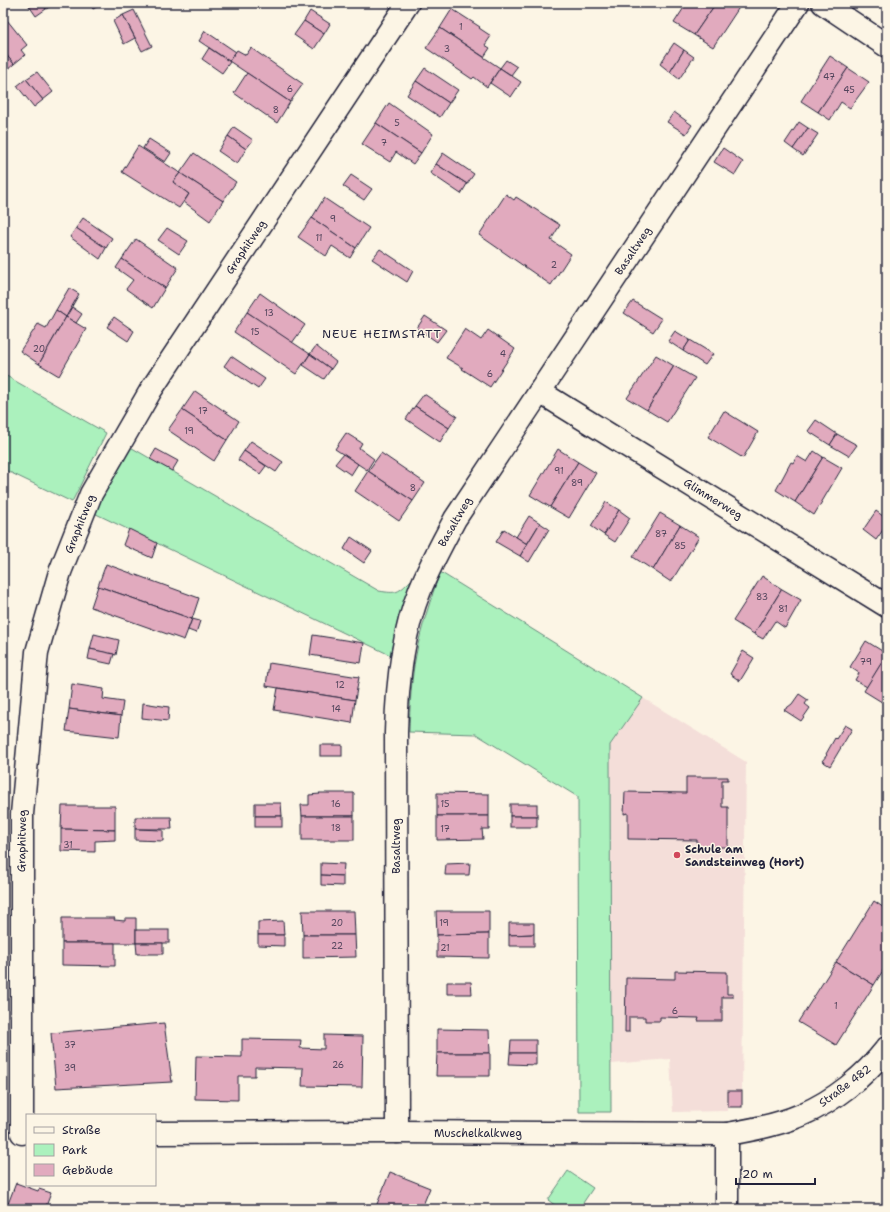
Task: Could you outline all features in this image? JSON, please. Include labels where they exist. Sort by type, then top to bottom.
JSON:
[{"type":"street","name":"Graphitweg","points":[[17,1133],[22,814],[37,652],[60,572],[91,494],[151,390],[408,3]]},
{"type":"street","name":"Basaltweg","points":[[397,1132],[397,696],[412,616],[420,590],[455,519],[798,3]]},
{"type":"street","points":[[823,3],[887,46]]},
{"type":"street","name":"Glimmerweg","points":[[540,392],[887,606]]},
{"type":"street","name":"Straße 482","points":[[727,1134],[778,1123],[801,1115],[827,1102],[852,1084],[875,1063],[887,1048]]},
{"type":"street","name":"Muschelkalkweg","points":[[156,1133],[397,1132],[727,1134]]},
{"type":"street","points":[[727,1134],[727,1209]]},
{"type":"shaded area","name":"Schule am Sandsteinweg (Hort)","points":[[643,698],[746,762],[742,1091],[728,1091],[728,1111],[673,1112],[670,1059],[611,1064],[610,745]]},
{"type":"green space","points":[[3,374],[106,433],[72,502],[3,469]]},
{"type":"green space","points":[[127,445],[379,591],[397,592],[411,580],[390,655],[94,513],[111,475]]},
{"type":"green space","points":[[440,572],[643,698],[610,745],[611,1112],[579,1112],[578,797],[476,734],[409,732],[414,664],[423,624]]},
{"type":"green space","points":[[568,1171],[593,1188],[579,1209],[560,1209],[548,1200]]},
{"type":"building","points":[[27,3],[42,3],[46,9],[36,16]]},
{"type":"building","points":[[42,3],[56,3],[46,9]]},
{"type":"building","points":[[90,3],[104,3],[93,9]]},
{"type":"building","points":[[687,3],[716,3],[694,35],[674,23]]},
{"type":"building","points":[[716,3],[742,3],[713,47],[694,35]]},
{"type":"building","points":[[452,9],[491,36],[485,45],[490,48],[484,57],[440,28]]},
{"type":"building","points":[[134,10],[152,46],[142,51],[123,15]]},
{"type":"building","points":[[310,11],[330,24],[324,34],[304,21]]},
{"type":"building","points":[[3,15],[27,45],[21,50],[25,55],[14,64],[3,51]]},
{"type":"building","points":[[123,15],[135,38],[124,44],[113,21]]},
{"type":"building","points":[[304,21],[324,34],[314,49],[294,35]]},
{"type":"building","points":[[440,28],[500,68],[487,87],[474,77],[472,79],[426,48]]},
{"type":"building","points":[[205,31],[236,52],[229,61],[199,41]]},
{"type":"building","points":[[674,43],[684,50],[670,72],[660,64]]},
{"type":"building","points":[[209,48],[230,62],[222,73],[202,59]]},
{"type":"building","points":[[251,48],[303,84],[290,102],[229,61],[237,50],[246,55]]},
{"type":"building","points":[[684,50],[694,57],[679,79],[670,72]]},
{"type":"building","points":[[3,51],[14,64],[6,71],[3,68]]},
{"type":"building","points":[[830,56],[848,68],[818,112],[801,101]]},
{"type":"building","points":[[506,60],[517,67],[511,75],[500,68]]},
{"type":"building","points":[[425,68],[458,90],[449,103],[416,81]]},
{"type":"building","points":[[500,68],[521,82],[511,97],[490,83]]},
{"type":"building","points":[[848,68],[869,82],[850,108],[841,102],[830,120],[818,112]]},
{"type":"building","points":[[37,72],[53,92],[43,100],[26,79]]},
{"type":"building","points":[[247,73],[290,102],[277,123],[234,93]]},
{"type":"building","points":[[26,79],[43,100],[34,107],[17,86]]},
{"type":"building","points":[[416,81],[449,103],[440,117],[407,95]]},
{"type":"building","points":[[389,103],[433,134],[421,153],[376,123]]},
{"type":"building","points":[[674,112],[692,125],[686,134],[667,122]]},
{"type":"building","points":[[799,122],[808,128],[793,149],[785,143]]},
{"type":"building","points":[[376,123],[421,153],[413,164],[396,152],[390,162],[362,144]]},
{"type":"building","points":[[234,127],[253,140],[246,149],[228,136]]},
{"type":"building","points":[[808,128],[818,134],[803,156],[793,149]]},
{"type":"building","points":[[228,136],[246,149],[237,164],[218,151]]},
{"type":"building","points":[[149,139],[171,153],[165,162],[143,148]]},
{"type":"building","points":[[138,146],[180,173],[173,182],[189,194],[179,208],[122,172]]},
{"type":"building","points":[[723,148],[743,162],[735,175],[714,162]]},
{"type":"building","points":[[194,153],[236,182],[223,201],[180,173]]},
{"type":"building","points":[[443,153],[474,174],[467,184],[436,164]]},
{"type":"building","points":[[436,164],[467,184],[461,194],[430,173]]},
{"type":"building","points":[[180,173],[223,201],[210,221],[184,202],[189,194],[173,182]]},
{"type":"building","points":[[351,175],[372,189],[364,200],[343,186]]},
{"type":"building","points":[[506,194],[514,200],[516,197],[560,225],[551,240],[571,254],[551,285],[479,235]]},
{"type":"building","points":[[324,198],[369,228],[356,248],[312,218]]},
{"type":"building","points":[[887,202],[887,214],[882,210]]},
{"type":"building","points":[[83,218],[112,238],[106,248],[76,228]]},
{"type":"building","points":[[312,218],[356,248],[350,258],[332,246],[326,256],[298,237]]},
{"type":"building","points":[[76,228],[106,248],[100,259],[70,237]]},
{"type":"building","points":[[167,228],[188,241],[179,254],[158,240]]},
{"type":"building","points":[[136,239],[178,268],[165,288],[122,259]]},
{"type":"building","points":[[380,249],[413,271],[407,282],[372,259]]},
{"type":"building","points":[[122,259],[165,288],[153,308],[126,289],[133,280],[116,268]]},
{"type":"building","points":[[69,288],[79,294],[66,317],[56,310]]},
{"type":"building","points":[[260,293],[305,325],[292,343],[247,312]]},
{"type":"building","points":[[633,301],[662,319],[653,332],[624,313]]},
{"type":"building","points":[[72,307],[82,314],[76,323],[66,317]]},
{"type":"building","points":[[56,310],[66,317],[39,364],[20,351],[38,324],[46,328]]},
{"type":"building","points":[[247,312],[310,354],[296,374],[234,332]]},
{"type":"building","points":[[425,316],[446,330],[437,342],[417,328]]},
{"type":"building","points":[[66,317],[86,329],[59,376],[39,364]]},
{"type":"building","points":[[114,317],[134,331],[128,341],[107,327]]},
{"type":"building","points":[[465,329],[481,340],[488,330],[515,349],[490,387],[446,358]]},
{"type":"building","points":[[675,331],[690,340],[683,351],[668,341]]},
{"type":"building","points":[[690,340],[713,354],[705,365],[683,351]]},
{"type":"building","points":[[316,346],[336,362],[331,369],[310,354]]},
{"type":"building","points":[[310,354],[331,369],[324,379],[303,365]]},
{"type":"building","points":[[656,355],[674,366],[647,410],[627,398]]},
{"type":"building","points":[[231,356],[265,379],[258,389],[224,366]]},
{"type":"building","points":[[674,366],[695,378],[667,422],[647,410]]},
{"type":"building","points":[[195,391],[239,421],[227,440],[182,410]]},
{"type":"building","points":[[424,394],[457,416],[449,428],[415,406]]},
{"type":"building","points":[[415,406],[449,428],[440,442],[406,419]]},
{"type":"building","points":[[182,410],[227,440],[214,461],[168,430]]},
{"type":"building","points":[[724,411],[758,432],[743,458],[708,437]]},
{"type":"building","points":[[816,420],[837,434],[830,445],[808,431]]},
{"type":"building","points":[[346,433],[362,443],[359,448],[374,459],[367,470],[335,449]]},
{"type":"building","points":[[837,434],[857,445],[849,456],[830,445]]},
{"type":"building","points":[[251,441],[283,462],[276,472],[244,451]]},
{"type":"building","points":[[156,449],[178,461],[172,471],[150,459]]},
{"type":"building","points":[[558,449],[578,462],[550,507],[530,495]]},
{"type":"building","points":[[244,451],[266,466],[260,474],[238,460]]},
{"type":"building","points":[[814,451],[823,457],[795,502],[776,490],[791,462],[793,463],[797,456],[807,462]]},
{"type":"building","points":[[381,453],[425,483],[413,501],[368,471]]},
{"type":"building","points":[[343,454],[358,464],[351,475],[335,464]]},
{"type":"building","points":[[823,457],[842,468],[814,515],[795,502]]},
{"type":"building","points":[[578,462],[596,473],[569,518],[550,507]]},
{"type":"building","points":[[368,471],[413,501],[399,521],[355,491]]},
{"type":"building","points":[[606,502],[619,510],[604,535],[591,526]]},
{"type":"building","points":[[619,510],[630,518],[615,542],[604,535]]},
{"type":"building","points":[[876,511],[887,519],[887,524],[876,540],[863,530]]},
{"type":"building","points":[[660,513],[680,525],[653,570],[633,557]]},
{"type":"building","points":[[529,516],[540,523],[527,544],[516,537]]},
{"type":"building","points":[[540,523],[549,529],[529,562],[520,556]]},
{"type":"building","points":[[680,525],[699,537],[671,582],[653,570]]},
{"type":"building","points":[[129,529],[157,543],[152,558],[123,545]]},
{"type":"building","points":[[504,529],[527,544],[520,556],[496,542]]},
{"type":"building","points":[[351,537],[372,551],[364,563],[344,549]]},
{"type":"building","points":[[106,564],[199,598],[192,619],[98,586]]},
{"type":"building","points":[[762,576],[782,589],[754,634],[733,621]]},
{"type":"building","points":[[98,586],[192,619],[184,640],[91,607]]},
{"type":"building","points":[[782,589],[801,600],[785,628],[775,621],[763,639],[754,634]]},
{"type":"building","points":[[3,590],[7,591],[4,604],[3,604]]},
{"type":"building","points":[[192,619],[200,621],[196,633],[188,630]]},
{"type":"building","points":[[94,634],[119,640],[116,655],[90,649]]},
{"type":"building","points":[[313,635],[364,643],[361,663],[310,655]]},
{"type":"building","points":[[866,641],[887,654],[867,687],[855,680],[859,673],[850,667]]},
{"type":"building","points":[[90,649],[114,654],[111,664],[88,659]]},
{"type":"building","points":[[743,651],[754,658],[740,681],[730,674]]},
{"type":"building","points":[[887,654],[887,700],[885,704],[864,691]]},
{"type":"building","points":[[269,663],[359,677],[355,700],[266,686]]},
{"type":"building","points":[[72,684],[104,689],[103,699],[123,702],[121,716],[69,709]]},
{"type":"building","points":[[278,688],[355,700],[352,723],[274,710]]},
{"type":"building","points":[[799,694],[808,700],[805,704],[810,708],[801,721],[784,710],[792,704]]},
{"type":"building","points":[[143,703],[169,707],[168,721],[142,718]]},
{"type":"building","points":[[69,709],[121,716],[119,737],[66,731]]},
{"type":"building","points":[[845,725],[852,729],[830,766],[822,761],[827,755],[826,754],[835,738],[836,739]]},
{"type":"building","points":[[320,745],[342,745],[342,756],[320,756]]},
{"type":"building","points":[[686,777],[728,777],[728,780],[722,780],[722,807],[728,807],[728,847],[697,847],[697,840],[628,839],[628,813],[624,814],[625,792],[686,793]]},
{"type":"building","points":[[319,793],[354,793],[354,816],[302,816],[301,805],[309,805],[309,795],[320,794]]},
{"type":"building","points":[[437,793],[489,794],[489,816],[437,816]]},
{"type":"building","points":[[255,803],[281,803],[282,816],[255,816]]},
{"type":"building","points":[[510,804],[537,804],[537,816],[510,816]]},
{"type":"building","points":[[62,806],[115,806],[115,830],[61,829]]},
{"type":"building","points":[[255,816],[282,816],[282,827],[255,827]]},
{"type":"building","points":[[302,816],[354,816],[354,840],[302,840]]},
{"type":"building","points":[[437,816],[489,816],[489,829],[482,829],[483,839],[437,840]]},
{"type":"building","points":[[510,816],[537,816],[537,827],[510,827]]},
{"type":"building","points":[[135,817],[171,817],[172,829],[135,829]]},
{"type":"building","points":[[61,829],[115,830],[115,840],[95,841],[95,852],[61,851]]},
{"type":"building","points":[[135,829],[163,830],[163,841],[135,840]]},
{"type":"building","points":[[321,863],[344,864],[343,876],[321,875]]},
{"type":"building","points":[[470,863],[469,875],[445,875],[446,864]]},
{"type":"building","points":[[321,875],[343,876],[343,886],[321,885]]},
{"type":"building","points":[[874,901],[887,910],[887,964],[874,985],[836,962]]},
{"type":"building","points":[[302,911],[354,911],[355,935],[303,935]]},
{"type":"building","points":[[436,911],[489,911],[489,934],[437,935]]},
{"type":"building","points":[[62,918],[115,918],[114,920],[125,921],[125,918],[136,918],[136,943],[62,943]]},
{"type":"building","points":[[283,921],[284,935],[258,935],[258,922]]},
{"type":"building","points":[[509,923],[534,923],[534,934],[509,935]]},
{"type":"building","points":[[136,930],[169,930],[169,943],[136,943]]},
{"type":"building","points":[[489,934],[489,958],[437,957],[437,935]]},
{"type":"building","points":[[534,934],[534,946],[509,946],[509,935]]},
{"type":"building","points":[[258,935],[284,935],[284,946],[258,945]]},
{"type":"building","points":[[303,935],[355,935],[356,957],[303,958]]},
{"type":"building","points":[[62,943],[115,943],[115,966],[62,965]]},
{"type":"building","points":[[136,943],[163,943],[163,954],[137,954]]},
{"type":"building","points":[[836,962],[874,985],[836,1045],[798,1022]]},
{"type":"building","points":[[675,971],[727,972],[727,994],[733,994],[733,997],[722,997],[722,1021],[698,1021],[699,1018],[660,1017],[660,1021],[645,1021],[645,1017],[629,1017],[629,1032],[625,1032],[626,978],[675,979]]},
{"type":"building","points":[[447,982],[471,982],[472,994],[447,994]]},
{"type":"building","points":[[164,1023],[172,1082],[56,1088],[51,1033]]},
{"type":"building","points":[[437,1029],[489,1030],[490,1053],[437,1053]]},
{"type":"building","points":[[324,1035],[363,1036],[362,1087],[302,1086],[303,1068],[255,1067],[255,1076],[238,1076],[238,1100],[195,1099],[196,1056],[242,1057],[242,1039],[301,1040],[300,1048],[324,1049]]},
{"type":"building","points":[[511,1040],[536,1040],[536,1053],[510,1053]]},
{"type":"building","points":[[437,1053],[490,1053],[490,1076],[436,1076]]},
{"type":"building","points":[[510,1053],[536,1053],[536,1065],[509,1064]]},
{"type":"building","points":[[728,1091],[742,1091],[742,1107],[728,1107]]},
{"type":"building","points":[[390,1172],[430,1188],[423,1205],[426,1205],[424,1209],[375,1209]]},
{"type":"building","points":[[16,1183],[38,1191],[39,1189],[51,1193],[45,1209],[6,1209]]},
{"type":"place","name":"Schule am Sandsteinweg (Hort)","points":[[677,855]]},
{"type":"district","name":"NEUE HEIMSTATT","points":[[382,334]]}]
